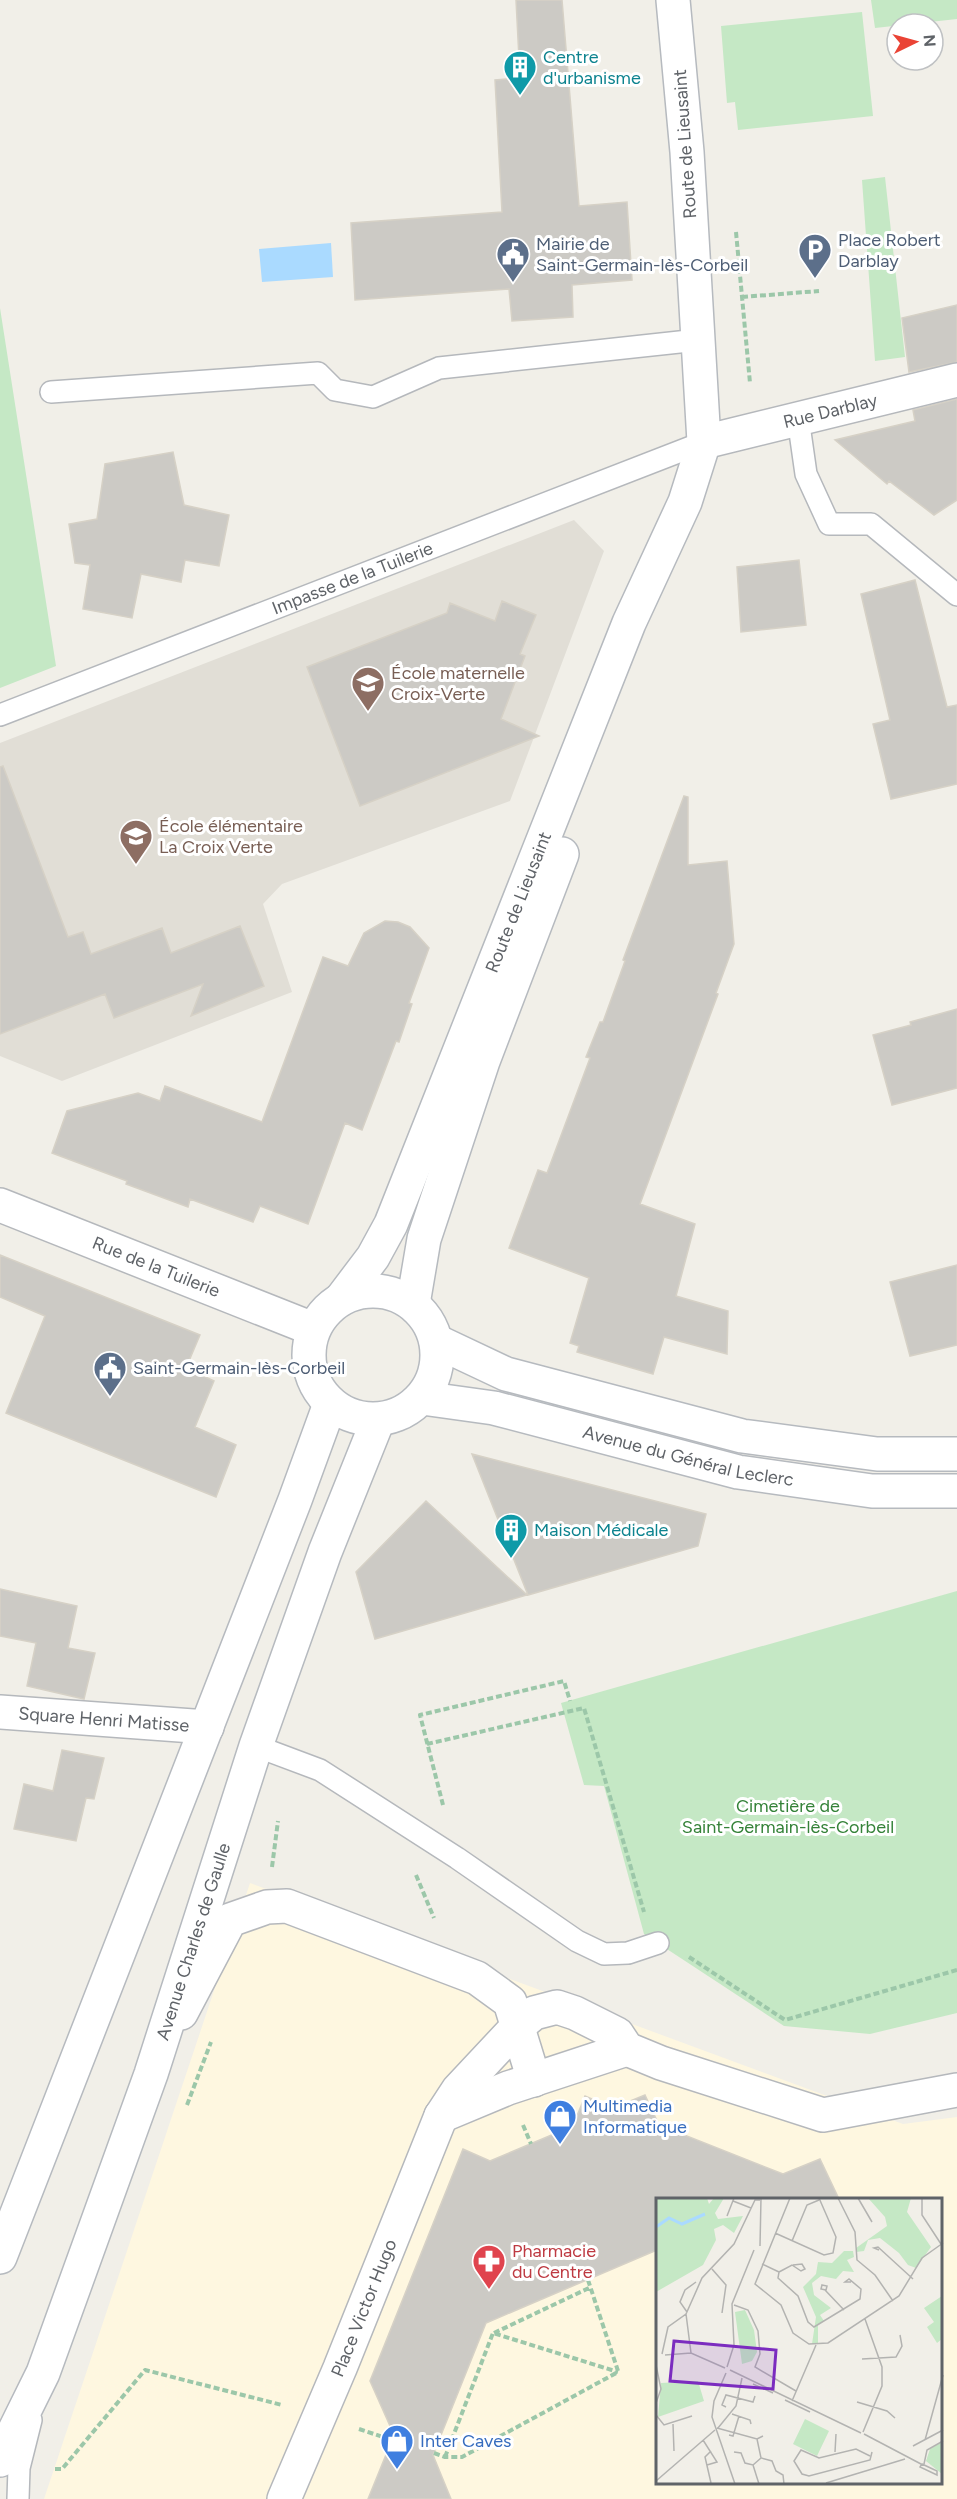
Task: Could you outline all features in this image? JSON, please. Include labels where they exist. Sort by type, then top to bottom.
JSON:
[{"type":"main road","name":"Route de Lieusaint","points":[[342,1298],[373,1257],[391,1224],[629,623],[685,502],[704,442],[687,152],[673,0]]},
{"type":"main road","name":"Rue Darblay","points":[[704,442],[957,380]]},
{"type":"main road","name":"Route de Lieusaint","points":[[413,1304],[424,1239],[483,1061],[675,563],[685,502]]},
{"type":"main road","name":"Rue de la Tuilerie","points":[[0,1206],[313,1329]]},
{"type":"main road","points":[[360,1291],[379,1291],[397,1295],[413,1304],[428,1320],[436,1341],[437,1361],[433,1380],[422,1398],[410,1409],[378,1420],[361,1419],[345,1414],[330,1404],[317,1389],[310,1369],[308,1349],[313,1329],[325,1311],[342,1298],[360,1291]]},
{"type":"main road","name":"Avenue du Général Leclerc","points":[[436,1341],[506,1374],[742,1436],[877,1454],[957,1454]]},
{"type":"main road","name":"Avenue du Général Leclerc","points":[[422,1398],[494,1408],[738,1472],[872,1491],[957,1491]]},
{"type":"main road","points":[[0,2257],[207,1727],[330,1404]]},
{"type":"main road","name":"Avenue Charles de Gaulle","points":[[0,2460],[43,2373],[151,2074],[256,1746],[325,1552],[378,1420]]},
{"type":"main road","name":"Square Henri Matisse","points":[[0,1712],[207,1727]]},
{"type":"main road","points":[[151,2074],[210,1954],[230,1920],[267,1907],[287,1906],[477,1977],[510,2002],[534,2080]]},
{"type":"main road","name":"Place Victor Hugo","points":[[284,2499],[340,2368],[441,2116],[458,2090],[517,2027],[534,2013],[557,2007],[575,2013],[617,2034],[627,2049],[661,2063],[823,2115],[957,2090]]},
{"type":"main road","points":[[441,2116],[534,2080],[627,2049]]},
{"type":"lane","points":[[51,392],[318,373],[334,390],[373,397],[439,368],[698,340]]},
{"type":"lane","points":[[798,418],[807,474],[829,524],[871,524],[957,595]]},
{"type":"lane","name":"Impasse de la Tuilerie","points":[[0,714],[704,442]]},
{"type":"lane","points":[[256,1746],[320,1770],[457,1858],[578,1941],[604,1954],[628,1953],[658,1943]]},
{"type":"lane","points":[[18,2499],[19,2468],[43,2373]]},
{"type":"path","points":[[736,228],[750,383]]},
{"type":"path","points":[[742,297],[819,291]]},
{"type":"path","points":[[457,1858],[420,1715],[564,1681],[570,1701]]},
{"type":"path","points":[[427,1744],[584,1708],[646,1920]]},
{"type":"path","points":[[272,1870],[279,1815]]},
{"type":"path","points":[[391,1817],[436,1923]]},
{"type":"path","points":[[684,1954],[785,2020],[957,1970]]},
{"type":"path","points":[[588,2280],[618,2372]]},
{"type":"path","points":[[445,2457],[493,2333],[591,2288]]},
{"type":"path","points":[[493,2333],[618,2372]]},
{"type":"path","points":[[48,2470],[62,2469],[145,2370],[292,2407]]},
{"type":"path","points":[[434,2453],[445,2457],[462,2457],[618,2372]]},
{"type":"path","points":[[354,2428],[392,2440]]},
{"type":"shaded area","points":[[574,520],[604,551],[510,801],[282,884],[263,904],[292,992],[62,1081],[0,1056],[0,743]]},
{"type":"shaded area","points":[[250,1883],[903,2124],[957,2117],[957,2499],[44,2499]]},
{"type":"green space","points":[[871,0],[957,0],[957,19],[945,20],[945,12],[885,12],[885,27],[875,28]]},
{"type":"green space","points":[[862,12],[873,116],[738,130],[735,102],[727,103],[721,26]]},
{"type":"green space","points":[[885,177],[905,357],[875,361],[862,180]]},
{"type":"green space","points":[[0,308],[56,666],[0,688]]},
{"type":"green space","name":"Cimetière de Saint-Germain-lès-Corbeil","points":[[957,1591],[957,2013],[870,2034],[784,2026],[644,1934],[604,1786],[584,1785],[561,1703]]},
{"type":"water","points":[[331,243],[333,277],[262,282],[259,249]]},
{"type":"building","points":[[516,0],[562,0],[579,206],[627,202],[632,280],[572,285],[573,317],[512,321],[509,289],[355,300],[351,223],[502,212],[495,80],[520,78]]},
{"type":"building","points":[[957,305],[957,362],[909,372],[902,318]]},
{"type":"building","points":[[957,399],[957,500],[934,515],[889,481],[887,484],[835,440],[915,421],[913,410]]},
{"type":"building","points":[[173,452],[184,505],[229,515],[219,566],[185,560],[181,582],[141,574],[132,618],[83,609],[90,565],[75,563],[69,524],[97,519],[105,464]]},
{"type":"building","points":[[799,560],[806,625],[741,632],[737,567]]},
{"type":"building","points":[[915,580],[947,707],[957,705],[957,784],[891,799],[873,724],[890,720],[861,594]]},
{"type":"building","points":[[502,601],[536,615],[520,654],[525,656],[501,719],[539,736],[360,806],[307,667],[447,613],[450,603],[495,621]]},
{"type":"building","points":[[3,766],[68,937],[83,932],[91,954],[162,928],[171,953],[240,926],[264,986],[191,1016],[203,984],[114,1018],[105,994],[0,1034],[0,767]]},
{"type":"building","points":[[684,796],[688,797],[688,865],[727,861],[734,944],[716,993],[718,994],[640,1204],[695,1224],[676,1296],[728,1311],[727,1354],[664,1337],[653,1374],[577,1352],[579,1346],[570,1343],[589,1278],[509,1248],[538,1170],[547,1173],[590,1058],[586,1057],[600,1022],[603,1022],[625,961],[623,960]]},
{"type":"building","points":[[385,921],[398,922],[410,927],[429,948],[409,1003],[412,1004],[399,1042],[396,1041],[362,1130],[345,1123],[308,1224],[260,1206],[253,1222],[190,1199],[188,1207],[52,1153],[67,1111],[138,1093],[160,1101],[165,1086],[262,1122],[323,957],[348,966],[364,933]]},
{"type":"building","points":[[957,1009],[957,1088],[892,1105],[873,1035]]},
{"type":"building","name":"Saint-Germain-lès-Corbeil","points":[[0,1255],[200,1335],[186,1368],[214,1381],[195,1427],[236,1445],[216,1497],[6,1413],[45,1316],[0,1297]]},
{"type":"building","points":[[957,1265],[957,1345],[910,1356],[890,1282]]},
{"type":"building","points":[[472,1454],[706,1514],[698,1546],[528,1595]]},
{"type":"building","points":[[426,1501],[527,1595],[375,1639],[356,1572]]},
{"type":"building","points":[[0,1589],[77,1606],[68,1648],[95,1653],[84,1699],[27,1686],[36,1643],[0,1636]]},
{"type":"building","points":[[62,1750],[104,1758],[94,1799],[86,1798],[76,1841],[14,1829],[24,1784],[53,1791]]},
{"type":"building","points":[[645,2095],[659,2125],[783,2174],[820,2159],[839,2198],[656,2198],[656,2250],[486,2323],[433,2455],[451,2499],[368,2499],[394,2435],[370,2381],[463,2149],[490,2161],[573,2126],[585,2096],[613,2108]]},
{"type":"place","name":"Centre d'urbanisme","points":[[520,96]]},
{"type":"place","name":"Place Robert Darblay","points":[[815,279]]},
{"type":"place","name":"Mairie de Saint-Germain-lès-Corbeil","points":[[513,283]]},
{"type":"place","name":"École maternelle Croix-Verte","points":[[368,712]]},
{"type":"place","name":"École élémentaire La Croix Verte","points":[[136,865]]},
{"type":"place","name":"Saint-Germain-lès-Corbeil","points":[[110,1397]]},
{"type":"place","name":"Maison Médicale","points":[[511,1559]]},
{"type":"place","name":"Multimedia Informatique","points":[[560,2145]]},
{"type":"place","name":"Pharmacie du Centre","points":[[489,2290]]},
{"type":"place","name":"Inter Caves","points":[[397,2470]]}]
